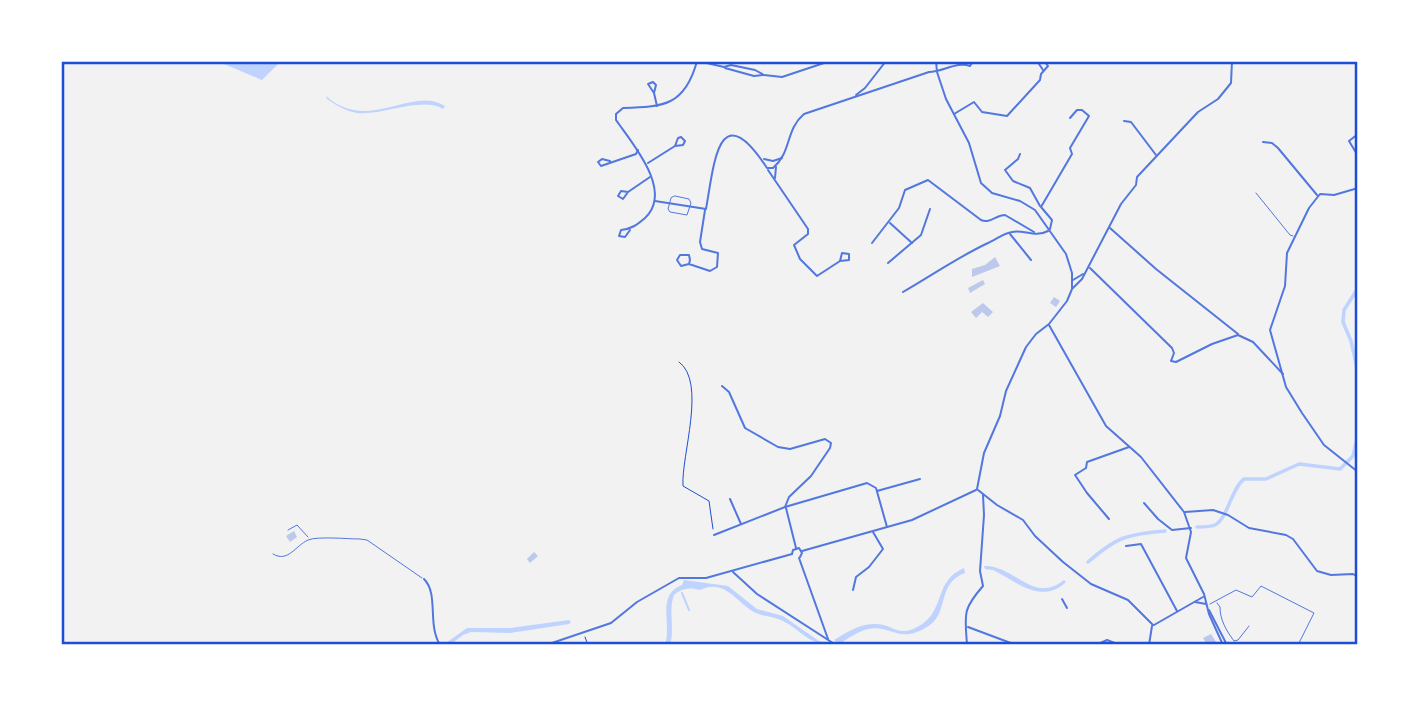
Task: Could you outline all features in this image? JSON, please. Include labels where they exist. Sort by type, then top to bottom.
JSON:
[{"type":"street","points":[[630,230],[649,214],[655,201],[647,164],[616,120],[618,110],[657,107],[673,99],[691,82],[697,61],[754,76],[790,75],[831,61]]},
{"type":"street","points":[[855,95],[865,88],[886,61]]},
{"type":"street","points":[[936,61],[937,72],[953,114],[969,143],[977,176],[986,189],[999,196],[1027,204],[1035,210],[1069,258],[1072,280],[1067,302],[1026,346],[1006,391],[1000,416],[984,453],[977,489]]},
{"type":"street","points":[[767,167],[776,166],[783,157],[793,128],[804,114],[929,72],[937,72],[965,62],[971,66],[973,61]]},
{"type":"street","points":[[1037,61],[1044,71]]},
{"type":"street","points":[[953,114],[974,102],[982,113],[1007,117],[1040,80],[1048,66],[1044,61]]},
{"type":"street","points":[[1072,289],[1079,283],[1121,204],[1136,185],[1138,177],[1199,112],[1218,99],[1231,83],[1232,61]]},
{"type":"street","points":[[724,67],[731,65],[755,70],[764,75]]},
{"type":"street","points":[[654,93],[657,107]]},
{"type":"street","points":[[1041,207],[1072,154],[1070,148],[1089,116],[1082,110],[1077,110],[1070,118]]},
{"type":"street","points":[[1124,121],[1131,122],[1157,156]]},
{"type":"street","points":[[1358,134],[1349,141],[1358,156]]},
{"type":"street","points":[[689,264],[710,271],[717,267],[718,253],[702,248],[700,242],[717,147],[722,140],[731,136],[745,139],[776,179],[808,229],[808,234],[794,245],[800,259],[817,276],[840,261]]},
{"type":"street","points":[[1263,142],[1269,142],[1278,148],[1315,189],[1317,196]]},
{"type":"street","points":[[647,164],[675,146]]},
{"type":"street","points":[[610,161],[636,154],[638,150]]},
{"type":"street","points":[[872,243],[899,208],[905,190],[928,180],[981,220],[990,221],[1005,215],[1034,232],[1042,234],[1049,230],[1052,220],[1030,188],[1013,181],[1005,170],[1020,154]]},
{"type":"street","points":[[761,159],[773,161],[783,157]]},
{"type":"street","points":[[767,167],[768,160]]},
{"type":"street","points":[[773,161],[776,166],[776,179]]},
{"type":"street","points":[[628,192],[650,177]]},
{"type":"street","points":[[1358,188],[1334,195],[1317,196],[1293,236],[1287,253],[1285,286],[1270,330],[1286,387],[1320,440],[1358,472]]},
{"type":"street","points":[[655,201],[706,209]]},
{"type":"street","points":[[888,263],[921,235],[930,209]]},
{"type":"street","points":[[889,222],[912,244]]},
{"type":"street","points":[[1109,228],[1238,335],[1253,342],[1283,375]]},
{"type":"street","points":[[903,292],[955,259],[1009,233],[1034,232]]},
{"type":"street","points":[[1009,233],[1031,260]]},
{"type":"street","points":[[1088,266],[1174,351],[1171,359],[1174,362],[1238,335]]},
{"type":"street","points":[[1072,280],[1077,280],[1086,270]]},
{"type":"street","points":[[1049,324],[1050,332],[1105,426],[1130,446],[1184,512],[1191,532],[1186,558],[1205,597],[1218,636],[1225,645]]},
{"type":"street","points":[[722,386],[729,392],[745,428],[778,447],[790,449],[825,439],[831,443],[830,449],[811,476],[789,498],[785,507],[796,548],[802,551],[912,520],[977,489]]},
{"type":"street","points":[[1109,519],[1075,475],[1086,468],[1087,462],[1130,446]]},
{"type":"street","points":[[877,491],[920,479]]},
{"type":"street","points":[[714,535],[785,507],[867,483],[877,491],[887,527]]},
{"type":"street","points":[[977,489],[1023,520],[1035,536],[1091,584],[1128,600],[1153,625]]},
{"type":"street","points":[[967,645],[965,612],[972,597],[984,586],[980,570],[985,515],[983,494]]},
{"type":"street","points":[[730,499],[741,525]]},
{"type":"street","points":[[1144,503],[1172,530],[1190,527]]},
{"type":"street","points":[[1184,512],[1222,512],[1249,528],[1286,535],[1293,539],[1317,571],[1331,575],[1353,574],[1358,577]]},
{"type":"street","points":[[853,590],[856,576],[876,560],[883,549],[873,531]]},
{"type":"street","points":[[1126,546],[1141,544],[1177,611]]},
{"type":"street","points":[[546,645],[611,623],[636,603],[677,578],[706,578],[791,554],[796,548]]},
{"type":"street","points":[[799,558],[802,551]]},
{"type":"street","points":[[791,554],[799,558],[830,640]]},
{"type":"street","points":[[733,571],[757,594],[836,645]]},
{"type":"street","points":[[424,579],[430,586],[434,632],[440,645]]},
{"type":"street","points":[[1149,645],[1153,625],[1205,597]]},
{"type":"street","points":[[1062,598],[1067,608]]},
{"type":"street","points":[[1193,602],[1208,605]]},
{"type":"street","points":[[966,626],[1016,645]]},
{"type":"street","points":[[1096,645],[1107,640],[1119,645]]},
{"type":"lane","points":[[1256,193],[1293,236]]},
{"type":"lane","points":[[675,196],[689,199],[690,206],[687,215],[670,212],[669,204],[675,196]]},
{"type":"lane","points":[[288,530],[297,525],[309,539]]},
{"type":"lane","points":[[274,554],[279,558],[286,557],[309,539],[367,540],[424,579]]},
{"type":"lane","points":[[1208,605],[1236,590],[1252,597],[1261,586],[1314,613],[1299,643]]},
{"type":"lane","points":[[1216,602],[1220,607],[1224,626],[1234,640],[1238,640],[1249,626]]},
{"type":"path","points":[[680,362],[687,369],[692,387],[683,486],[709,501],[714,535]]},
{"type":"path","points":[[582,631],[588,645]]},
{"type":"water","points":[[217,61],[281,61],[262,80]]},
{"type":"water","points":[[326,96],[342,106],[358,111],[419,101],[432,101],[445,106],[443,109],[413,105],[357,113],[337,106]]},
{"type":"water","points":[[984,566],[995,567],[1033,586],[1043,588],[1053,587],[1064,580],[1066,582],[1048,592],[1039,591],[1020,585],[993,570],[985,569]]},
{"type":"water","points":[[964,568],[965,573],[950,583],[940,612],[930,625],[911,634],[876,628],[857,633],[839,644],[834,640],[868,624],[880,624],[900,631],[912,630],[927,620],[948,580]]},
{"type":"water","points":[[684,580],[728,586],[757,609],[783,616],[819,641],[832,645],[809,639],[786,622],[755,613],[728,592],[708,587],[700,590],[686,589],[674,595],[670,645],[665,645],[669,596]]},
{"type":"water","points":[[569,620],[569,624],[510,633],[471,632],[450,645],[443,645],[467,628],[510,628]]},
{"type":"building","points":[[995,257],[1000,266],[972,277],[972,269],[985,265]]},
{"type":"building","points":[[983,280],[985,284],[970,293],[968,288]]},
{"type":"building","points":[[1054,297],[1060,301],[1056,307],[1050,303]]},
{"type":"building","points":[[983,303],[993,312],[988,317],[982,312],[976,318],[971,312]]},
{"type":"building","points":[[294,531],[297,537],[290,542],[286,536]]},
{"type":"building","points":[[534,552],[538,556],[530,563],[527,559]]},
{"type":"building","points":[[1211,634],[1218,645],[1207,645],[1203,638]]},
{"type":"waterway","points":[[1358,288],[1344,310],[1343,322],[1351,341],[1358,373]]},
{"type":"waterway","points":[[1197,527],[1213,526],[1219,521],[1244,479],[1266,479],[1299,464],[1340,469],[1353,456],[1358,435]]},
{"type":"waterway","points":[[1088,562],[1123,538],[1165,531]]},
{"type":"waterway","points":[[682,593],[689,610]]}]
